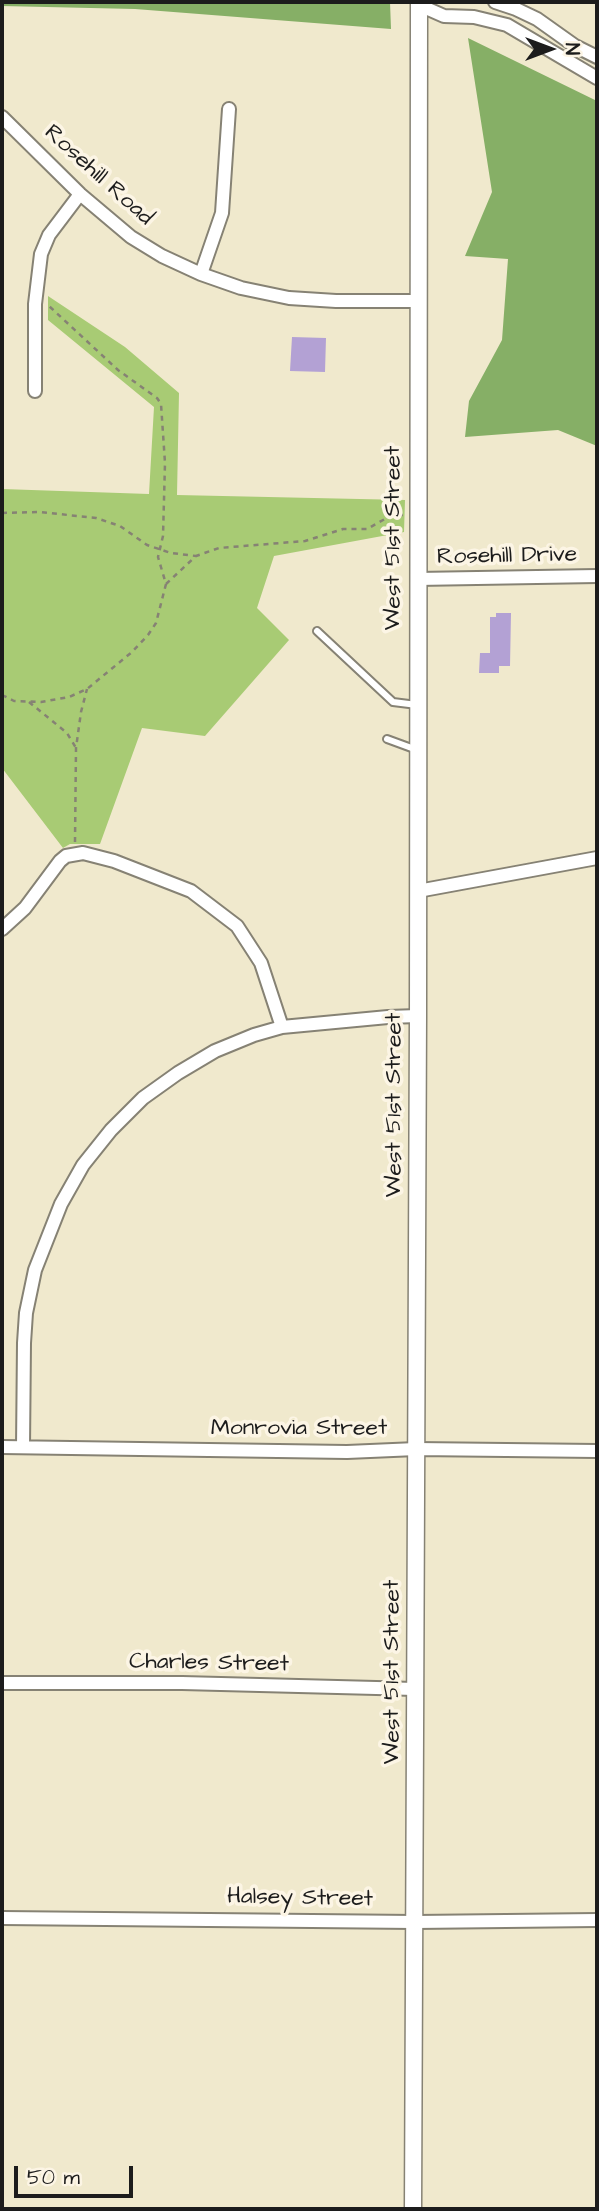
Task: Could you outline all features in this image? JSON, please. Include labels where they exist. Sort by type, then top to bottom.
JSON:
[{"type":"street","points":[[495,2],[537,19],[575,46],[597,57]]},
{"type":"street","points":[[422,3],[444,16],[474,17],[507,25],[595,73]]},
{"type":"street","name":"West 51st Street","points":[[413,2209],[418,1016],[417,301],[422,3]]},
{"type":"street","points":[[201,274],[222,213],[229,109]]},
{"type":"street","name":"Rosehill Road","points":[[2,117],[80,194],[131,237],[162,256],[201,274],[241,288],[289,298],[417,301]]},
{"type":"street","points":[[35,391],[35,304],[41,254],[49,235],[80,194]]},
{"type":"street","name":"Rosehill Drive","points":[[417,579],[597,576]]},
{"type":"street","points":[[2,929],[25,908],[60,861],[75,853],[92,854],[191,891],[237,926],[261,963],[282,1027]]},
{"type":"street","points":[[418,891],[597,858]]},
{"type":"street","points":[[23,1447],[24,1342],[26,1313],[35,1270],[61,1204],[83,1165],[119,1122],[144,1098],[178,1073],[215,1051],[254,1035],[282,1027],[418,1016]]},
{"type":"street","name":"Monrovia Street","points":[[2,1447],[347,1452],[416,1449],[597,1451]]},
{"type":"street","name":"Charles Street","points":[[2,1683],[182,1683],[415,1689]]},
{"type":"street","name":"Halsey Street","points":[[2,1918],[415,1922],[597,1920]]},
{"type":"lane","points":[[317,631],[393,702],[417,705]]},
{"type":"lane","points":[[387,739],[417,750]]},
{"type":"path","points":[[35,304],[56,310],[118,370],[160,401],[165,463],[163,536],[160,549],[161,570],[166,584]]},
{"type":"path","points":[[2,513],[40,512],[96,518],[120,526],[148,545],[196,556],[228,547],[305,541],[343,529],[367,529],[392,515],[417,515]]},
{"type":"path","points":[[2,695],[14,701],[53,701],[88,689],[148,635],[156,623],[166,584],[196,556]]},
{"type":"path","points":[[75,853],[76,748],[81,712],[88,689]]},
{"type":"path","points":[[28,702],[67,733],[76,748]]},
{"type":"green space","points":[[2,2],[390,2],[391,29],[135,9],[2,6]]},
{"type":"green space","points":[[468,38],[597,101],[597,446],[558,430],[465,437],[469,401],[502,340],[508,259],[465,256],[492,192]]},
{"type":"green space","points":[[48,296],[125,347],[179,393],[177,495],[405,500],[404,532],[274,556],[257,608],[289,640],[205,736],[142,728],[100,844],[70,844],[63,848],[2,768],[2,489],[149,494],[154,407],[48,320]]},
{"type":"building","points":[[292,337],[326,338],[325,372],[290,371]]},
{"type":"building","points":[[496,613],[511,613],[510,666],[499,666],[499,673],[479,673],[480,653],[490,653],[490,617],[496,617]]}]
